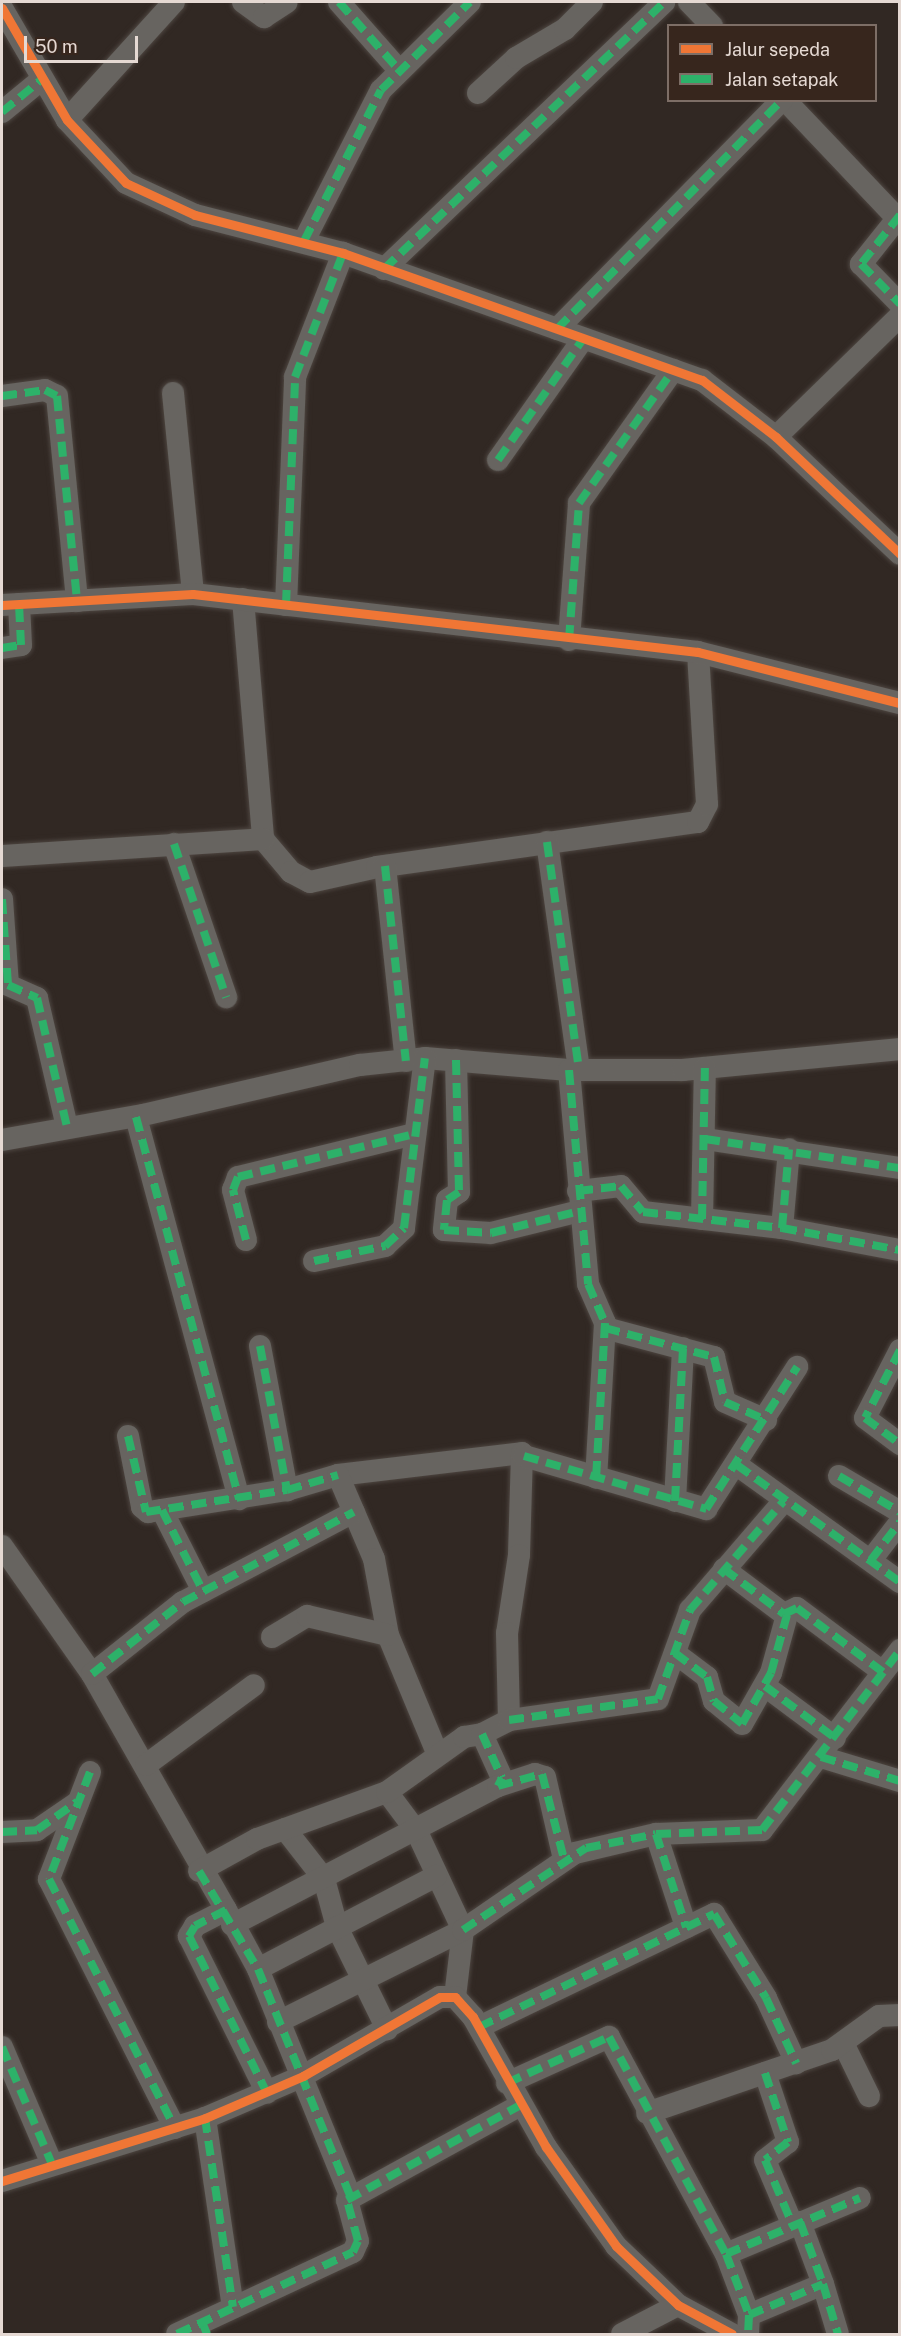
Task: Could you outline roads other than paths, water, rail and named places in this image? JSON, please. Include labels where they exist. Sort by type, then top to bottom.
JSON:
[{"type":"street","points":[[68,120],[174,2]]},
{"type":"street","points":[[243,2],[264,17],[287,2]]},
{"type":"street","points":[[339,2],[399,70]]},
{"type":"street","points":[[304,241],[376,99],[399,70],[470,2]]},
{"type":"street","points":[[478,93],[516,58],[565,29],[592,2]]},
{"type":"street","points":[[384,269],[664,2]]},
{"type":"street","points":[[689,2],[710,24]]},
{"type":"street","points":[[2,8],[41,80],[68,120],[115,174],[144,194],[195,214],[343,253],[702,380],[776,437],[900,554]]},
{"type":"street","points":[[2,112],[41,80]]},
{"type":"street","points":[[557,329],[781,102]]},
{"type":"street","points":[[785,102],[898,218],[861,264],[900,304]]},
{"type":"street","points":[[286,604],[295,378],[343,253]]},
{"type":"street","points":[[776,437],[900,316]]},
{"type":"street","points":[[498,460],[584,339]]},
{"type":"street","points":[[569,639],[579,503],[674,370]]},
{"type":"street","points":[[2,396],[45,390],[57,396],[77,601]]},
{"type":"street","points":[[173,393],[193,594]]},
{"type":"street","points":[[2,648],[21,645],[10,605],[193,594],[569,639],[698,652],[900,703]]},
{"type":"street","points":[[243,599],[263,839],[291,872],[310,882],[385,866],[547,842],[688,825],[705,814],[698,652]]},
{"type":"street","points":[[2,856],[263,839]]},
{"type":"street","points":[[547,842],[574,1070],[579,1201],[588,1284],[605,1328],[596,1478]]},
{"type":"street","points":[[174,844],[226,997]]},
{"type":"street","points":[[314,1261],[385,1246],[399,1235],[416,1134],[415,1060],[385,866]]},
{"type":"street","points":[[2,899],[8,985],[37,998],[67,1127]]},
{"type":"street","points":[[2,1140],[136,1116],[349,1067],[415,1060],[456,1060],[574,1070],[705,1068],[900,1049]]},
{"type":"street","points":[[456,1060],[459,1192],[447,1200],[444,1230],[491,1233],[621,1186],[640,1211],[782,1228],[900,1250]]},
{"type":"street","points":[[702,1219],[705,1068]]},
{"type":"street","points":[[136,1116],[239,1499]]},
{"type":"street","points":[[246,1240],[233,1190],[238,1177],[416,1134]]},
{"type":"street","points":[[705,1139],[789,1149],[900,1168]]},
{"type":"street","points":[[782,1228],[789,1149]]},
{"type":"street","points":[[605,1328],[716,1359],[725,1402],[766,1420]]},
{"type":"street","points":[[260,1346],[287,1490]]},
{"type":"street","points":[[675,1501],[683,1348]]},
{"type":"street","points":[[900,1350],[865,1418],[900,1444]]},
{"type":"street","points":[[128,1436],[143,1509],[162,1510],[239,1499],[287,1490],[338,1475],[513,1450],[524,1456],[706,1509],[766,1420],[797,1367]]},
{"type":"street","points":[[509,1720],[507,1633],[524,1456]]},
{"type":"street","points":[[737,1465],[783,1502],[900,1582]]},
{"type":"street","points":[[338,1475],[374,1559],[388,1635],[438,1755]]},
{"type":"street","points":[[839,1476],[900,1512]]},
{"type":"street","points":[[199,1871],[285,1829],[387,1792],[464,1737],[482,1734],[509,1720],[658,1699],[690,1610],[783,1502]]},
{"type":"street","points":[[162,1510],[203,1591]]},
{"type":"street","points":[[92,1674],[203,1591],[354,1512]]},
{"type":"street","points":[[871,1560],[900,1522]]},
{"type":"street","points":[[2,1546],[92,1674],[146,1765],[199,1871],[258,1969],[351,2198]]},
{"type":"street","points":[[724,1569],[751,1594],[787,1615]]},
{"type":"street","points":[[675,1653],[707,1677],[714,1701],[737,1724],[749,1718],[765,1686],[787,1615],[797,1608],[883,1672]]},
{"type":"street","points":[[272,1637],[307,1616],[388,1635]]},
{"type":"street","points":[[278,2022],[463,1930],[564,1859],[586,1848],[656,1834],[762,1830],[821,1757],[900,1650]]},
{"type":"street","points":[[146,1765],[254,1684]]},
{"type":"street","points":[[765,1686],[835,1738]]},
{"type":"street","points":[[482,1734],[502,1778],[498,1786]]},
{"type":"street","points":[[821,1757],[900,1781]]},
{"type":"street","points":[[90,1772],[50,1868],[51,1885],[175,2128]]},
{"type":"street","points":[[267,2093],[189,1936],[195,1926],[229,1918],[324,1879],[417,1832],[498,1786],[542,1774],[564,1859]]},
{"type":"street","points":[[387,1792],[417,1832],[463,1930],[455,1997],[479,2027],[519,2106],[616,2246],[678,2305],[732,2334]]},
{"type":"street","points":[[2,1832],[37,1830],[78,1802]]},
{"type":"street","points":[[285,1829],[324,1879],[337,1927],[387,2029]]},
{"type":"street","points":[[656,1834],[686,1927]]},
{"type":"street","points":[[258,1969],[436,1876]]},
{"type":"street","points":[[479,2027],[715,1914],[796,2063]]},
{"type":"street","points":[[2,2181],[51,2162],[175,2128],[267,2093],[303,2076],[440,1997],[455,1997]]},
{"type":"street","points":[[647,2113],[844,2045],[879,2016],[900,2015]]},
{"type":"street","points":[[507,2083],[605,2037],[726,2254],[748,2324],[823,2284]]},
{"type":"street","points":[[844,2045],[869,2096]]},
{"type":"street","points":[[2,2047],[51,2162]]},
{"type":"street","points":[[765,2073],[788,2142],[765,2160],[823,2284],[838,2334]]},
{"type":"street","points":[[177,2334],[205,2328],[233,2307],[353,2252],[358,2241],[345,2207],[351,2198],[519,2106]]},
{"type":"street","points":[[205,2118],[233,2307]]},
{"type":"street","points":[[726,2254],[860,2198]]},
{"type":"street","points":[[622,2334],[678,2305]]}]
